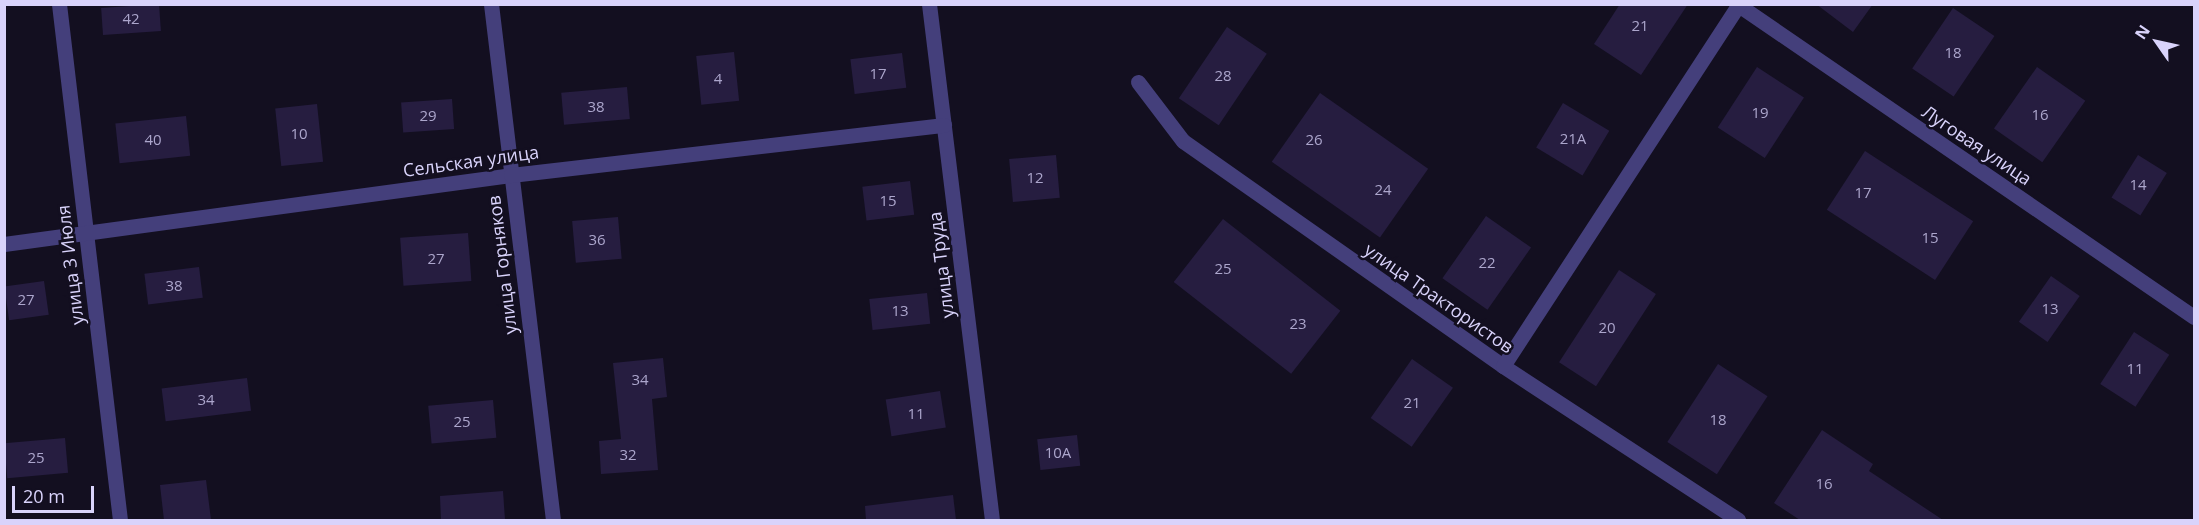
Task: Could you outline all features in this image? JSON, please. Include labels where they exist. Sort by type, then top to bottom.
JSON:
[{"type":"street","name":"улица 3 Июля","points":[[59,4],[120,520]]},
{"type":"street","name":"улица Горняков","points":[[491,4],[553,520]]},
{"type":"street","name":"улица Труда","points":[[929,4],[992,520]]},
{"type":"street","name":"Луговая улица","points":[[1738,5],[2194,317]]},
{"type":"street","points":[[1503,366],[1738,5]]},
{"type":"street","name":"улица Трактористов","points":[[1138,82],[1183,141],[1503,366],[1738,520]]},
{"type":"street","name":"Сельская улица","points":[[4,244],[86,235],[511,175],[944,125]]},
{"type":"building","points":[[159,4],[161,31],[103,35],[101,8]]},
{"type":"building","points":[[1620,4],[1688,4],[1641,75],[1594,44]]},
{"type":"building","points":[[1816,4],[1873,4],[1853,32]]},
{"type":"building","points":[[1953,8],[1994,36],[1954,96],[1912,69]]},
{"type":"building","points":[[1227,27],[1267,54],[1219,125],[1179,98]]},
{"type":"building","points":[[734,52],[739,101],[701,105],[696,56]]},
{"type":"building","points":[[902,53],[906,88],[855,94],[850,59]]},
{"type":"building","points":[[1757,67],[1804,97],[1765,158],[1718,127]]},
{"type":"building","points":[[2037,67],[2085,101],[2042,162],[1994,128]]},
{"type":"building","points":[[627,87],[630,119],[564,125],[561,93]]},
{"type":"building","points":[[1320,93],[1428,169],[1380,238],[1272,162]]},
{"type":"building","points":[[452,99],[454,129],[403,132],[401,103]]},
{"type":"building","points":[[1563,103],[1609,131],[1583,175],[1536,148]]},
{"type":"building","points":[[317,104],[323,162],[281,166],[275,108]]},
{"type":"building","points":[[186,116],[190,156],[120,163],[115,123]]},
{"type":"building","points":[[1865,151],[1973,221],[1935,280],[1827,210]]},
{"type":"building","points":[[1056,155],[1060,198],[1013,202],[1009,159]]},
{"type":"building","points":[[2138,155],[2167,173],[2140,215],[2112,197]]},
{"type":"building","points":[[910,181],[914,215],[867,221],[862,187]]},
{"type":"building","points":[[1486,216],[1531,248],[1487,310],[1442,278]]},
{"type":"building","points":[[618,217],[622,259],[576,263],[572,221]]},
{"type":"building","points":[[1223,219],[1340,311],[1291,374],[1174,282]]},
{"type":"building","points":[[468,233],[471,281],[404,286],[400,238]]},
{"type":"building","points":[[199,267],[203,298],[148,304],[144,274]]},
{"type":"building","points":[[1619,270],[1656,294],[1596,386],[1559,362]]},
{"type":"building","points":[[2051,276],[2080,296],[2048,342],[2019,322]]},
{"type":"building","points":[[44,281],[49,315],[9,320],[4,287]]},
{"type":"building","points":[[927,293],[930,324],[873,330],[869,299]]},
{"type":"building","points":[[2134,332],[2169,355],[2135,407],[2100,384]]},
{"type":"building","points":[[663,358],[667,397],[652,399],[658,470],[601,474],[599,441],[621,439],[613,363]]},
{"type":"building","points":[[1412,359],[1453,388],[1412,447],[1371,418]]},
{"type":"building","points":[[1718,364],[1767,396],[1717,474],[1667,442]]},
{"type":"building","points":[[247,378],[251,411],[166,421],[162,388]]},
{"type":"building","points":[[940,391],[946,428],[891,436],[886,400]]},
{"type":"building","points":[[493,400],[496,438],[432,444],[428,406]]},
{"type":"building","points":[[1822,430],[1873,464],[1869,471],[1943,520],[1800,520],[1774,503]]},
{"type":"building","points":[[1077,435],[1080,466],[1040,470],[1037,439]]},
{"type":"building","points":[[65,438],[68,473],[7,478],[4,443]]},
{"type":"building","points":[[206,480],[211,520],[164,520],[160,485]]},
{"type":"building","points":[[503,491],[505,520],[441,520],[440,496]]},
{"type":"building","points":[[953,495],[956,520],[866,520],[865,506]]}]
